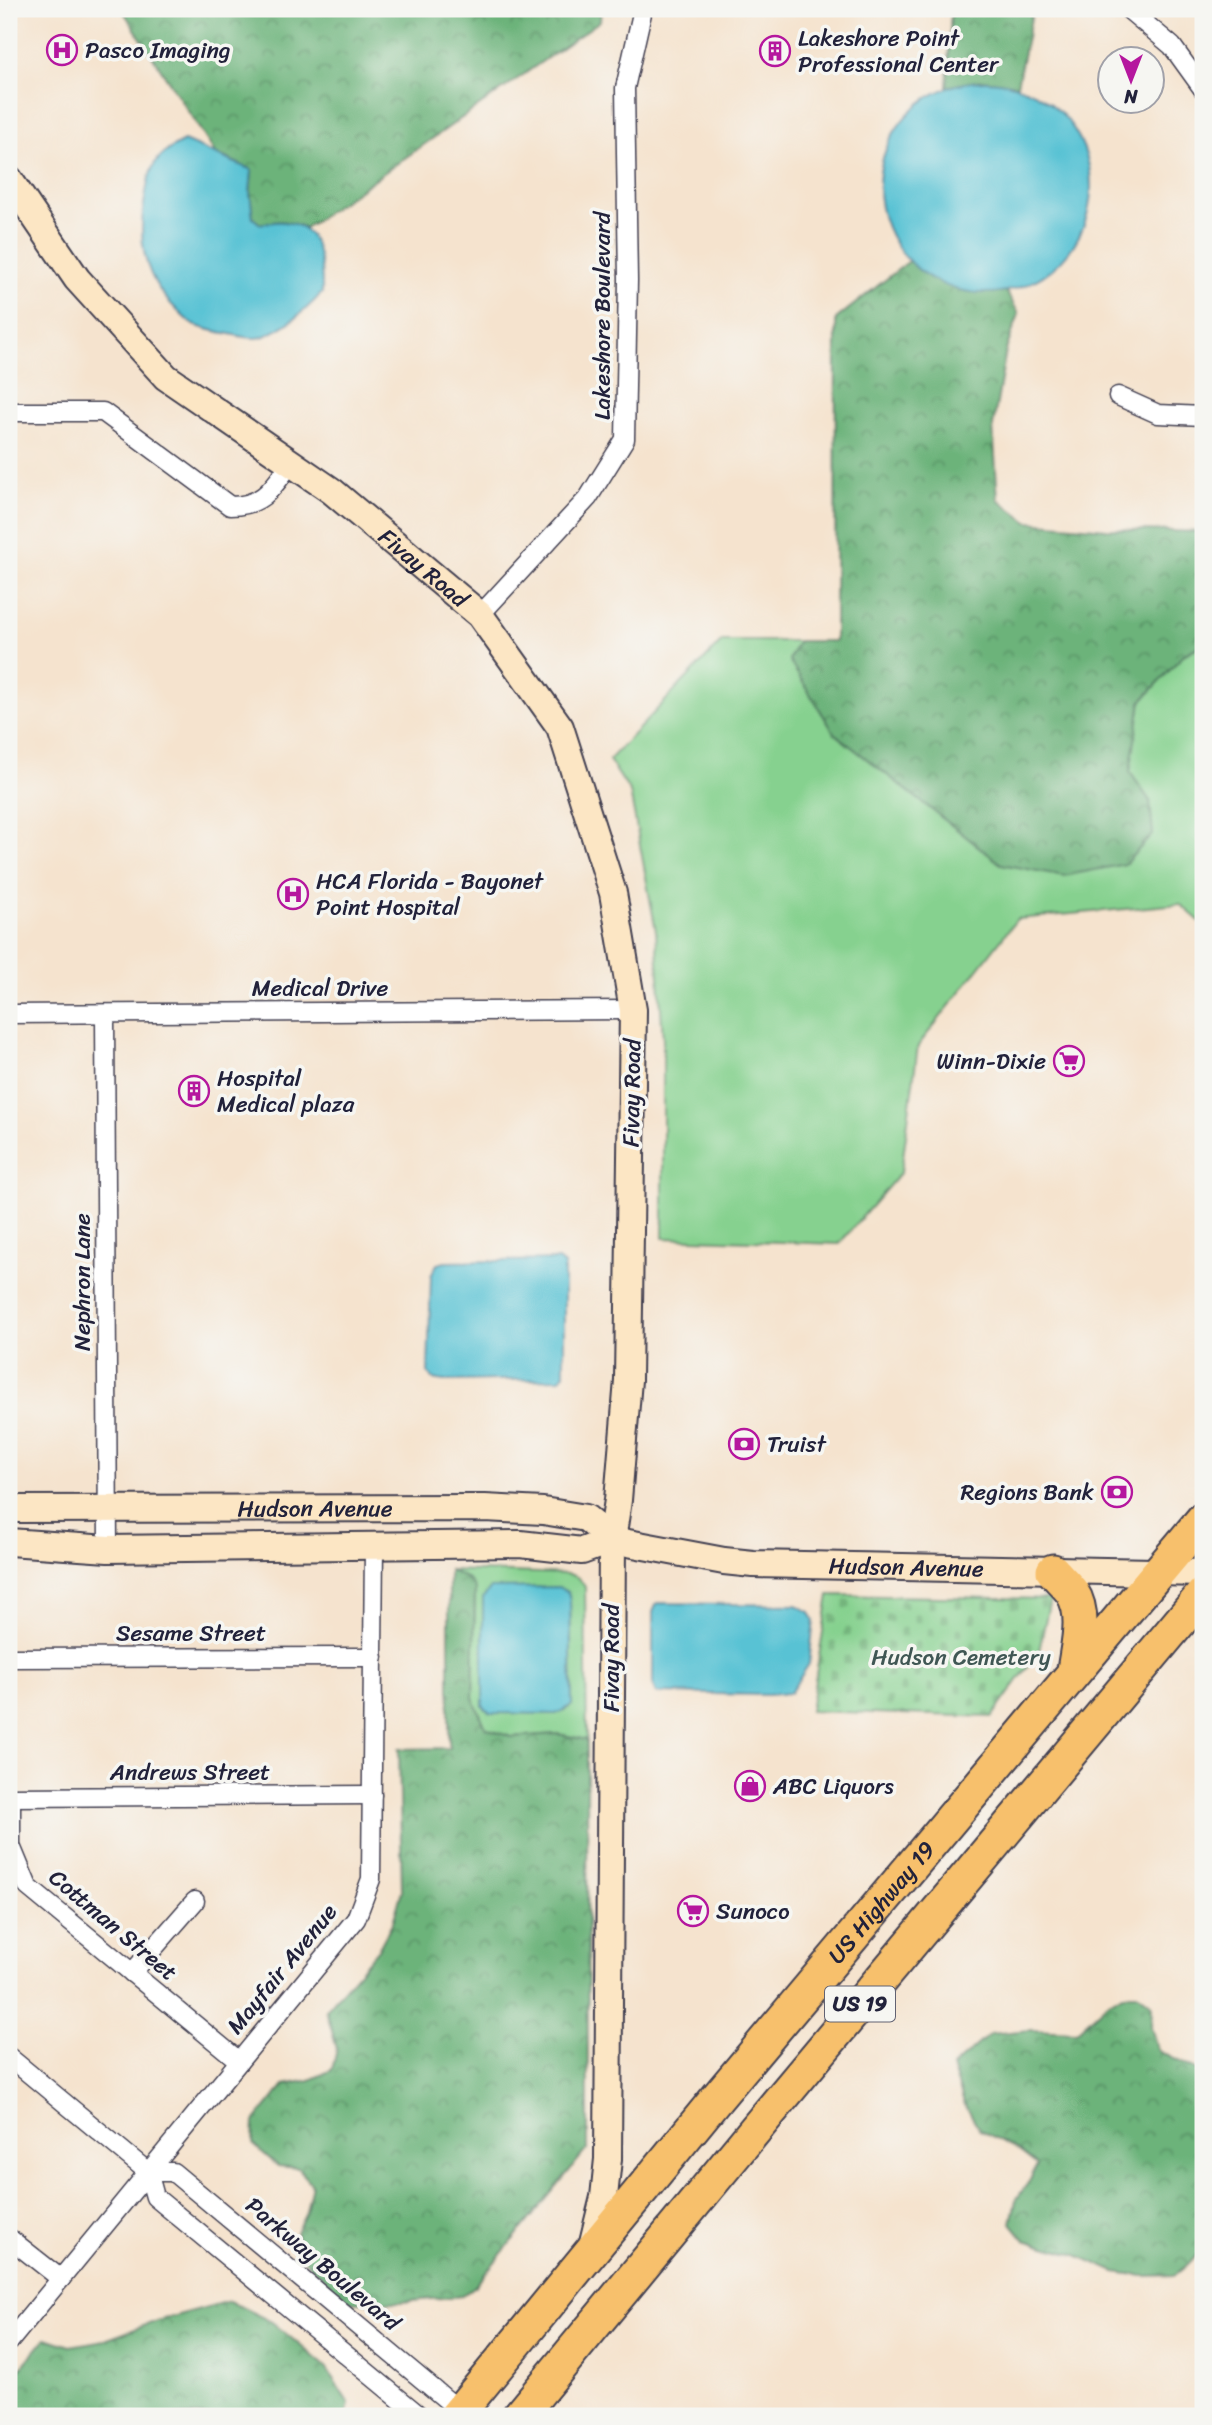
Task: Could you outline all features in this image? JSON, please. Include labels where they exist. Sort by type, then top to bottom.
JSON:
[{"type":"highway","name":"US Highway 19","points":[[466,2407],[591,2251],[1203,1519]]},
{"type":"highway","points":[[1053,1571],[1073,1594],[1079,1609],[1080,1630],[1073,1672]]},
{"type":"highway","name":"US 19","points":[[519,2416],[1203,1594]]},
{"type":"street","name":"Lakeshore Boulevard","points":[[480,615],[588,498],[625,439],[628,280],[625,88],[643,9]]},
{"type":"street","points":[[1128,9],[1172,46],[1203,89]]},
{"type":"street","name":"Fivay Road","points":[[9,179],[77,279],[166,377],[332,491],[480,615],[560,727],[613,893],[633,1010],[628,1380],[612,1540],[608,2160],[604,2197],[591,2251]]},
{"type":"street","points":[[1118,396],[1158,414],[1203,416]]},
{"type":"street","points":[[9,412],[103,412],[230,506],[253,503],[265,497],[291,463]]},
{"type":"street","name":"Medical Drive","points":[[9,1014],[633,1010]]},
{"type":"street","name":"Nephron Lane","points":[[105,1015],[108,1549]]},
{"type":"street","name":"Hudson Avenue","points":[[9,1509],[485,1508],[586,1518],[612,1540],[753,1564],[1203,1573]]},
{"type":"street","name":"Hudson Avenue","points":[[9,1542],[108,1549],[520,1544],[582,1551],[612,1540]]},
{"type":"street","name":"Mayfair Avenue","points":[[9,2342],[356,1919],[371,1879],[374,1545]]},
{"type":"street","name":"Sesame Street","points":[[9,1658],[374,1657]]},
{"type":"street","name":"Andrews Street","points":[[10,1797],[372,1795]]},
{"type":"street","name":"Cottman Street","points":[[10,1797],[11,1846],[28,1887],[239,2061]]},
{"type":"street","points":[[132,1973],[195,1901]]},
{"type":"street","name":"Parkway Boulevard","points":[[9,2057],[148,2172],[155,2197],[420,2416]]},
{"type":"street","name":"Parkway Boulevard","points":[[148,2172],[173,2172],[466,2407]]},
{"type":"street","points":[[9,2238],[61,2279]]},
{"type":"green space","points":[[122,9],[601,9],[600,21],[305,228],[282,221],[260,224],[253,218],[250,193],[252,170],[215,153]]},
{"type":"green space","points":[[951,9],[1033,9],[1017,85],[982,80],[947,87]]},
{"type":"green space","points":[[909,261],[934,278],[954,287],[976,291],[1006,291],[1019,314],[1006,350],[993,426],[998,499],[1028,522],[1107,529],[1203,532],[1203,644],[1183,655],[1141,702],[1130,772],[1150,801],[1153,834],[1125,864],[1064,876],[1001,864],[835,734],[789,660],[798,641],[835,641],[836,319]]},
{"type":"green space","points":[[722,641],[798,641],[789,660],[835,734],[910,791],[1150,801],[1129,772],[1141,702],[1183,655],[1203,644],[1203,924],[1180,904],[1017,919],[918,1046],[901,1172],[839,1244],[663,1238],[663,1040],[656,931],[630,792],[609,760]]},
{"type":"green space","points":[[449,1570],[569,1574],[579,1578],[585,1587],[587,1740],[558,1734],[511,1737],[486,1729],[473,1698],[475,1589],[468,1579]],"holes":[[[568,1592],[572,1705],[565,1710]]]},
{"type":"green space","points":[[449,1570],[468,1579],[475,1589],[473,1698],[486,1728],[511,1737],[558,1734],[587,1740],[588,2148],[475,2286],[462,2296],[402,2302],[349,2302],[304,2260],[296,2232],[306,2212],[312,2184],[298,2168],[278,2166],[253,2144],[254,2122],[284,2085],[310,2080],[332,2070],[337,2049],[326,2010],[379,1948],[393,1922],[402,1890],[399,1749],[449,1748]]},
{"type":"green space","name":"Hudson Cemetery","points":[[829,1595],[1050,1599],[1039,1651],[992,1717],[810,1711]]},
{"type":"green space","points":[[1122,1994],[1139,1994],[1152,2004],[1151,2027],[1158,2051],[1198,2071],[1203,2070],[1203,2250],[1175,2275],[1143,2276],[1115,2272],[1077,2255],[1025,2240],[1011,2223],[1016,2200],[1037,2165],[1015,2148],[980,2130],[964,2103],[952,2067],[990,2034],[1031,2030],[1076,2032],[1105,2005]]},
{"type":"green space","points":[[229,2301],[272,2322],[325,2366],[349,2404],[346,2416],[9,2416],[9,2382],[46,2338],[70,2346],[105,2340],[160,2320]]},
{"type":"water","points":[[985,81],[1006,83],[1025,89],[1060,112],[1083,147],[1089,166],[1089,208],[1083,227],[1060,262],[1025,285],[1006,291],[985,293],[964,291],[945,285],[910,262],[887,227],[881,208],[879,187],[881,166],[887,147],[910,112],[945,89],[964,83]]},
{"type":"water","points":[[184,141],[252,170],[250,193],[253,218],[260,224],[292,223],[303,228],[317,248],[322,293],[295,318],[262,337],[212,331],[194,325],[164,296],[150,272],[143,246],[142,218],[150,173],[164,153]]},
{"type":"water","points":[[558,1260],[564,1265],[564,1374],[560,1379],[443,1381],[434,1379],[428,1373],[431,1276],[437,1264]]},
{"type":"water","points":[[559,1587],[568,1592],[570,1600],[572,1705],[556,1714],[490,1713],[483,1706],[483,1598],[491,1588]]},
{"type":"water","points":[[657,1603],[796,1605],[810,1612],[814,1620],[809,1664],[790,1693],[656,1693],[653,1685],[653,1612]]},
{"type":"place","name":"Pasco Imaging","points":[[62,50]]},
{"type":"place","name":"Lakeshore Point Professional Center","points":[[775,51]]},
{"type":"place","name":"HCA Florida - Bayonet Point Hospital","points":[[293,894]]},
{"type":"place","name":"Winn-Dixie","points":[[1069,1061]]},
{"type":"place","name":"Hospital Medical plaza","points":[[194,1091]]},
{"type":"place","name":"Truist","points":[[744,1444]]},
{"type":"place","name":"Regions Bank","points":[[1117,1492]]},
{"type":"place","name":"ABC Liquors","points":[[750,1786]]},
{"type":"place","name":"Sunoco","points":[[693,1911]]}]
